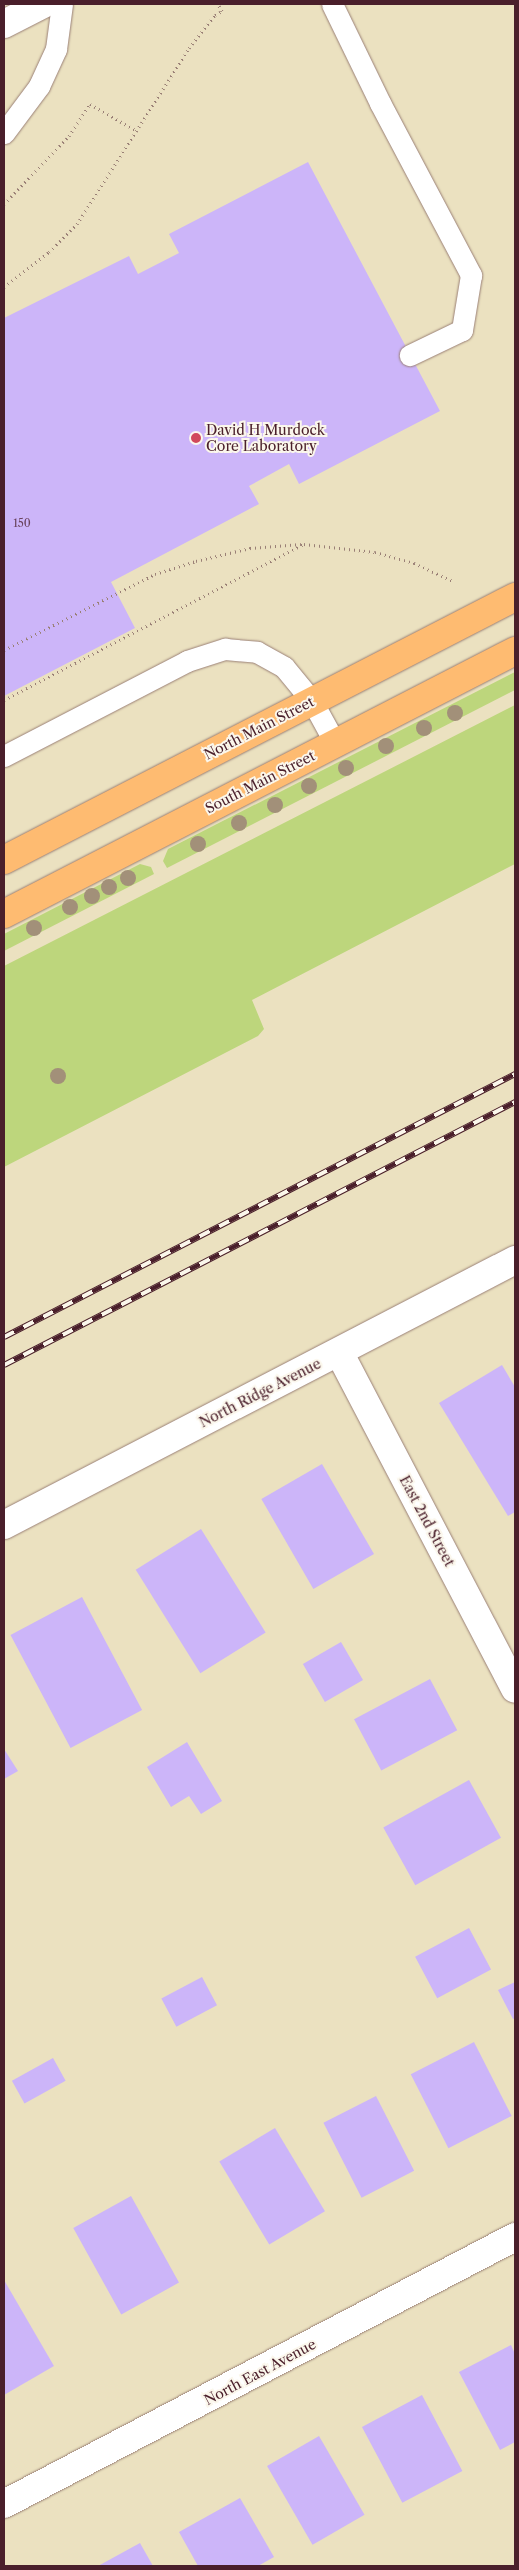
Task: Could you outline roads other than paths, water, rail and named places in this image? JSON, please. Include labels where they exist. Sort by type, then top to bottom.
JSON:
[{"type":"main road","name":"North Main Street","points":[[4,860],[515,597]]},
{"type":"main road","name":"South Main Street","points":[[4,914],[515,651]]},
{"type":"street","points":[[4,24],[43,4]]},
{"type":"street","name":"North Ridge Avenue","points":[[4,1525],[515,1260]]},
{"type":"street","name":"East 2nd Street","points":[[339,1352],[515,1689]]},
{"type":"street","name":"North East Avenue","points":[[4,2504],[515,2238]]},
{"type":"lane","points":[[4,133],[40,86],[56,49],[62,4]]},
{"type":"lane","points":[[332,4],[380,103],[471,276],[462,330],[410,355]]},
{"type":"lane","points":[[4,756],[187,661],[225,649],[257,652],[284,667],[312,701],[335,743]]},
{"type":"railway","points":[[4,1337],[515,1074]]},
{"type":"railway","points":[[4,1365],[515,1102]]},
{"type":"place","name":"David H Murdock Core Laboratory","points":[[196,438]]}]
